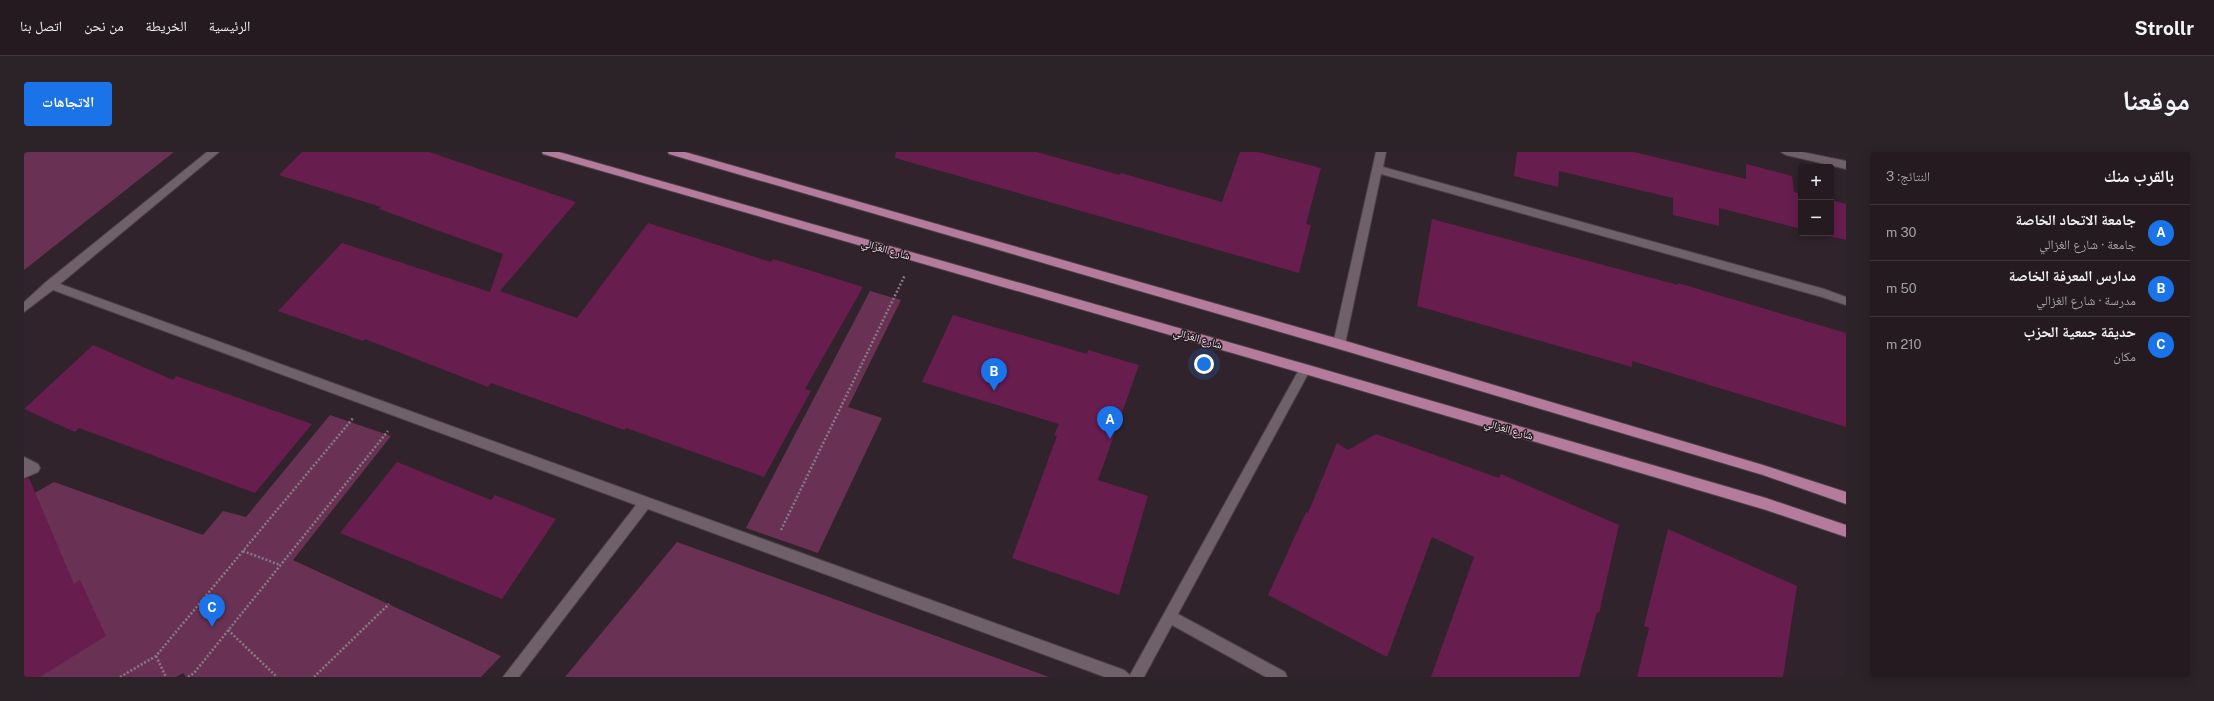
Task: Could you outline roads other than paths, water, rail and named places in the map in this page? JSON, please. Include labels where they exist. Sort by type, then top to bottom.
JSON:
[{"type":"main road","name":"شارع الغزالي","points":[[547,152],[1305,368],[1766,504],[1846,531]]},
{"type":"main road","points":[[673,152],[1339,344],[1763,470],[1846,498]]},
{"type":"street","points":[[24,308],[50,285],[214,152]]},
{"type":"street","points":[[1339,344],[1381,152]]},
{"type":"street","points":[[1786,152],[1846,165]]},
{"type":"street","points":[[1378,169],[1824,293],[1846,301]]},
{"type":"street","points":[[50,285],[1124,677]]},
{"type":"street","points":[[1136,677],[1305,368]]},
{"type":"street","points":[[24,462],[34,468],[24,474]]},
{"type":"street","points":[[510,677],[645,503]]},
{"type":"street","points":[[1169,616],[1280,677]]},
{"type":"place","name":"مدارس المعرفة الخاصة","points":[[994,391]]},
{"type":"place","name":"جامعة الاتحاد الخاصة","points":[[1110,439]]},
{"type":"place","name":"حديقة جمعية الحزب","points":[[212,627]]}]
